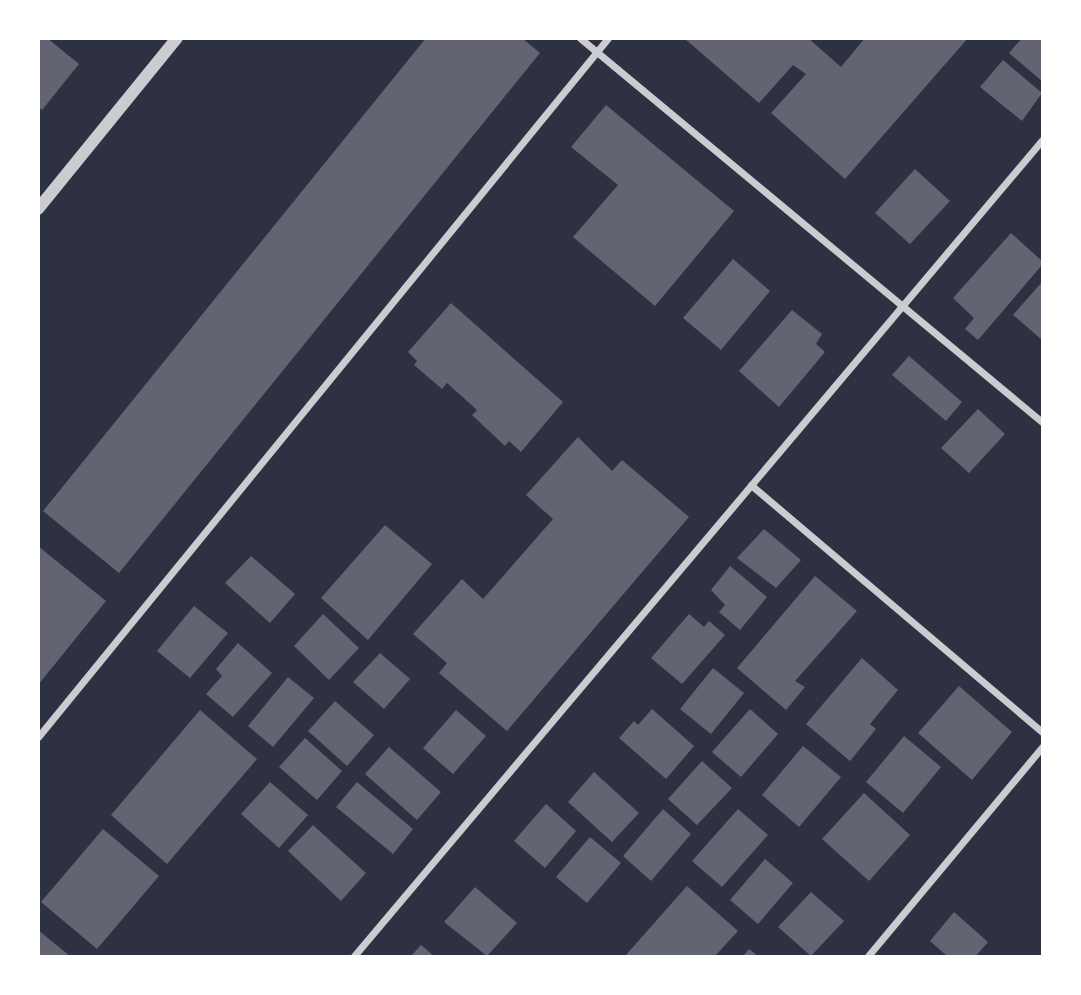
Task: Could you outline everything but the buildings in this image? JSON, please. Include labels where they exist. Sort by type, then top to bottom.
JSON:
[{"type":"street","points":[[580,38],[901,308],[1042,422]]},
{"type":"street","points":[[38,737],[608,38]]},
{"type":"street","points":[[38,209],[170,41]]},
{"type":"street","points":[[354,957],[1042,140]]},
{"type":"street","points":[[751,485],[1042,732]]},
{"type":"street","points":[[869,957],[1042,747]]}]
